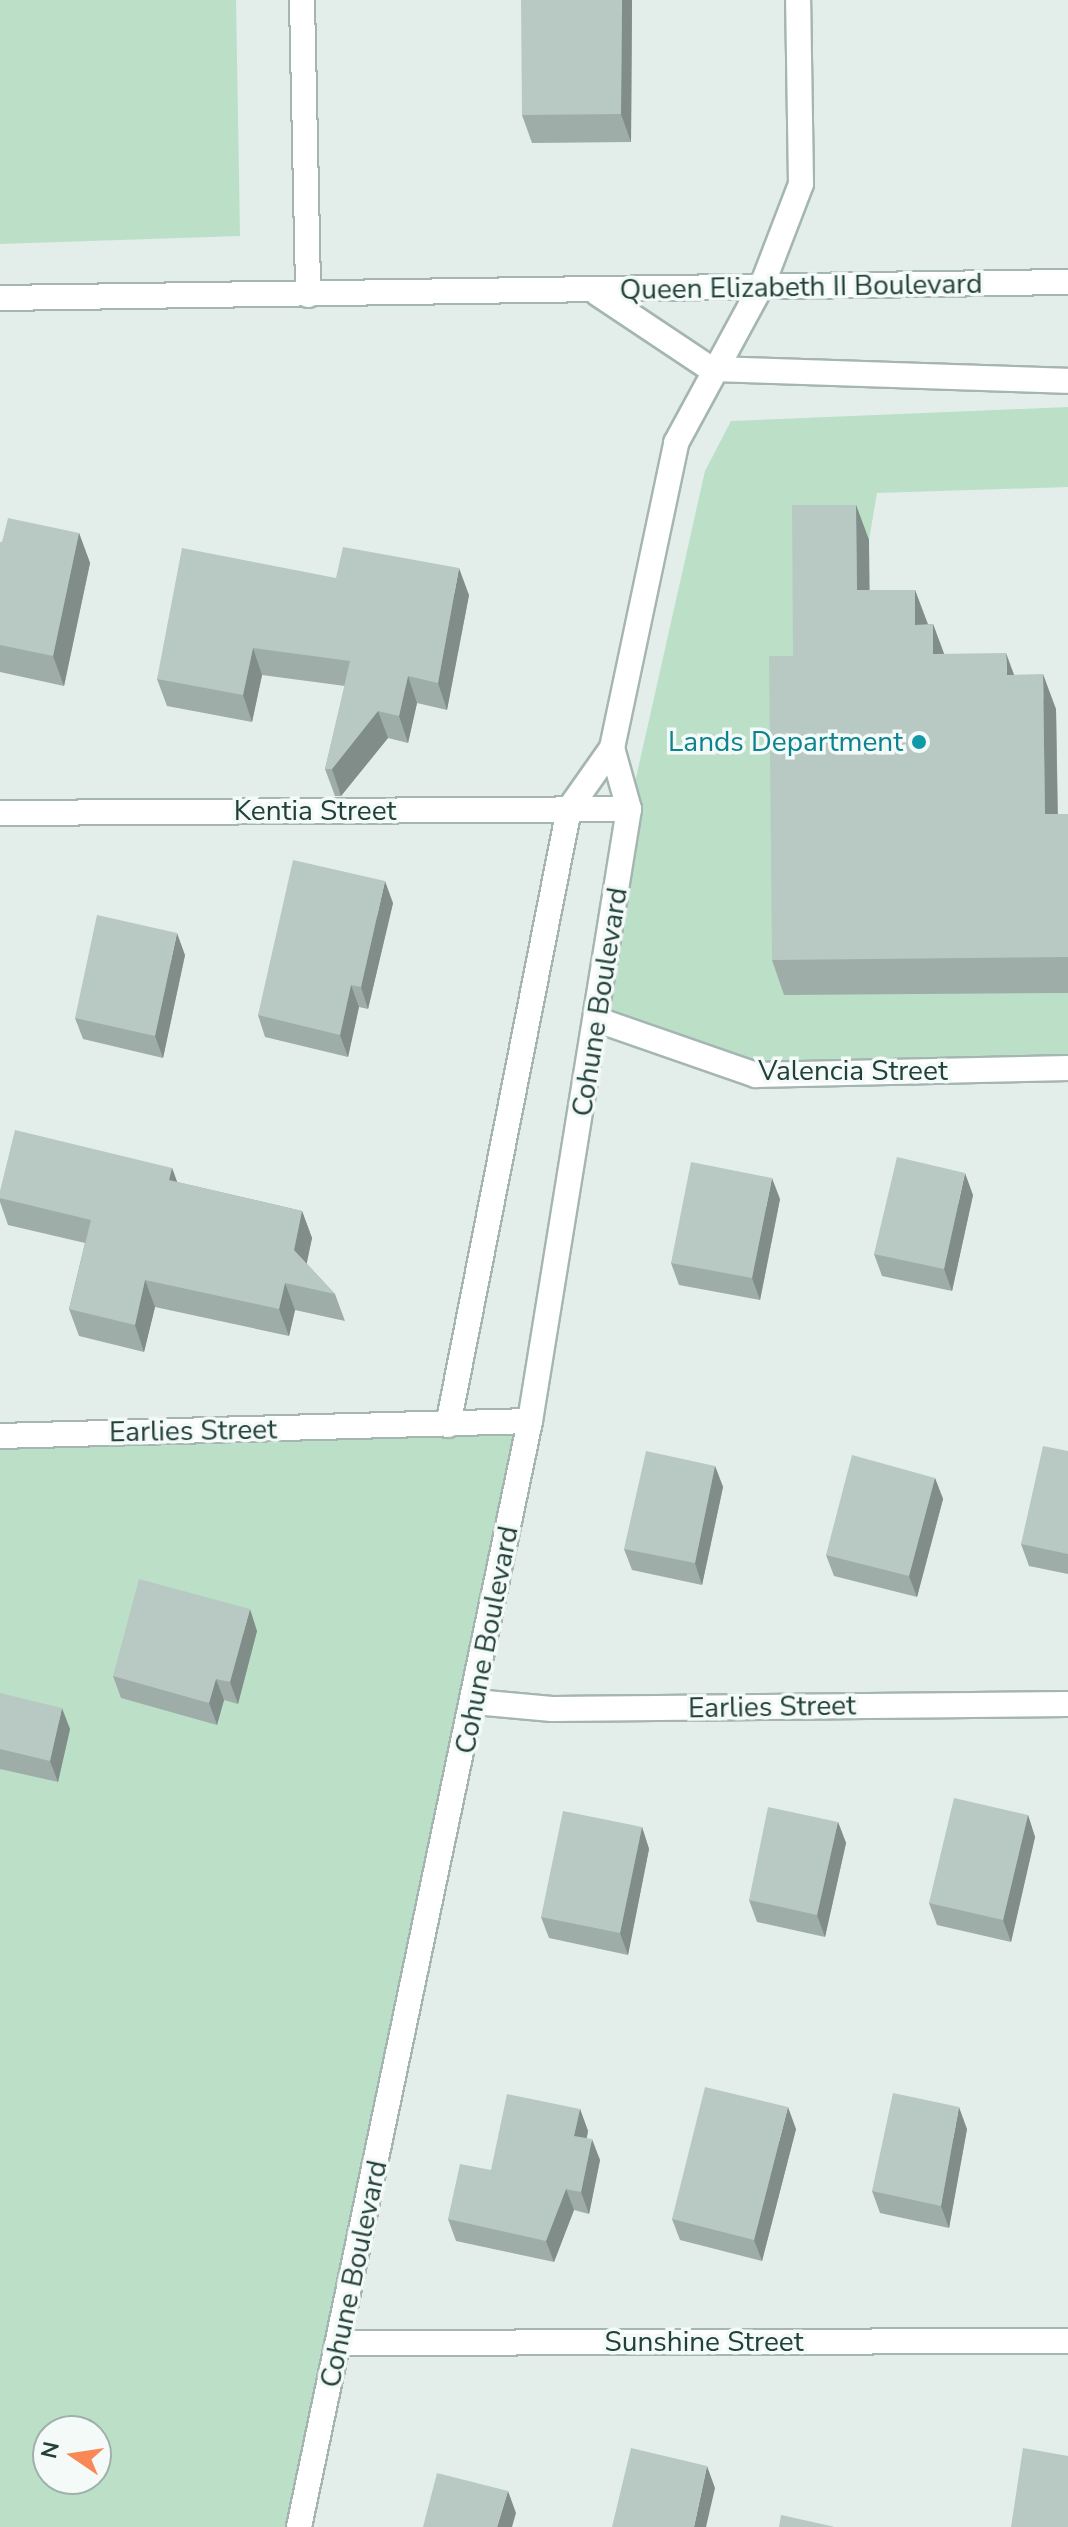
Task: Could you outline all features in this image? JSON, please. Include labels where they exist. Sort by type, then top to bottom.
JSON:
[{"type":"street","points":[[302,0],[308,295]]},
{"type":"street","name":"Cohune Boulevard","points":[[448,1425],[569,809],[612,748],[676,443],[711,369],[763,283],[801,184],[798,0]]},
{"type":"street","name":"Queen Elizabeth II Boulevard","points":[[597,293],[763,283],[1068,282]]},
{"type":"street","points":[[0,298],[597,293]]},
{"type":"street","name":"Queen Elizabeth II Boulevard","points":[[597,293],[711,369]]},
{"type":"street","points":[[711,369],[1068,381]]},
{"type":"street","name":"Cohune Boulevard","points":[[299,2527],[475,1702],[530,1421],[598,1020],[629,809],[612,748]]},
{"type":"street","name":"Kentia Street","points":[[0,813],[629,809]]},
{"type":"street","name":"Valencia Street","points":[[598,1020],[756,1075],[1068,1068]]},
{"type":"street","name":"Earlies Street","points":[[0,1436],[530,1421]]},
{"type":"street","name":"Earlies Street","points":[[475,1702],[552,1709],[1068,1704]]},
{"type":"street","name":"Sunshine Street","points":[[339,2343],[1068,2341]]},
{"type":"green space","points":[[0,0],[236,0],[240,236],[0,244]]},
{"type":"green space","points":[[1068,407],[1068,487],[877,493],[869,540],[805,541],[1068,993],[1068,1068],[756,1075],[598,1020],[629,809],[705,471],[731,421]]},
{"type":"green space","points":[[530,1421],[294,2527],[0,2527],[0,1436]]},
{"type":"building","points":[[521,0],[622,0],[621,114],[522,115]]},
{"type":"building","name":"Lands Department","points":[[792,505],[856,505],[857,590],[915,590],[915,625],[933,624],[933,654],[1006,653],[1007,675],[1043,674],[1045,814],[1068,814],[1068,957],[772,960],[769,656],[793,656]]},
{"type":"building","points":[[8,518],[79,533],[53,656],[0,645],[0,542]]},
{"type":"building","points":[[343,547],[459,568],[438,683],[408,676],[399,716],[378,711],[332,769],[325,769],[350,661],[253,648],[243,695],[157,679],[182,548],[336,578]]},
{"type":"building","points":[[293,860],[385,881],[361,987],[351,985],[340,1035],[258,1015]]},
{"type":"building","points":[[97,915],[177,933],[155,1036],[75,1018]]},
{"type":"building","points":[[15,1130],[172,1168],[169,1180],[302,1211],[294,1250],[335,1294],[285,1283],[279,1309],[145,1280],[135,1325],[69,1309],[91,1220],[0,1198]]},
{"type":"building","points":[[897,1157],[965,1173],[944,1269],[874,1254]]},
{"type":"building","points":[[691,1162],[772,1178],[752,1278],[671,1263]]},
{"type":"building","points":[[1043,1446],[1068,1451],[1068,1554],[1021,1544]]},
{"type":"building","points":[[646,1451],[715,1466],[695,1563],[624,1549]]},
{"type":"building","points":[[852,1455],[935,1478],[909,1576],[826,1555]]},
{"type":"building","points":[[139,1579],[250,1609],[230,1682],[216,1679],[209,1703],[113,1676]]},
{"type":"building","points":[[0,1693],[62,1708],[50,1761],[0,1749]]},
{"type":"building","points":[[954,1798],[1028,1815],[1003,1920],[929,1903]]},
{"type":"building","points":[[768,1807],[838,1822],[817,1915],[749,1900]]},
{"type":"building","points":[[563,1811],[642,1827],[620,1933],[541,1917]]},
{"type":"building","points":[[705,2087],[788,2107],[754,2240],[672,2219]]},
{"type":"building","points":[[893,2093],[959,2107],[941,2206],[872,2191]]},
{"type":"building","points":[[507,2094],[580,2109],[574,2136],[592,2139],[581,2192],[566,2189],[546,2241],[448,2219],[460,2164],[491,2170]]},
{"type":"building","points":[[631,2448],[707,2466],[694,2527],[612,2527]]},
{"type":"building","points":[[1023,2448],[1068,2456],[1068,2527],[1011,2527]]},
{"type":"building","points":[[437,2473],[508,2491],[497,2527],[423,2527]]},
{"type":"building","points":[[781,2515],[835,2527],[779,2527]]},
{"type":"place","name":"Lands Department","points":[[919,742]]}]
